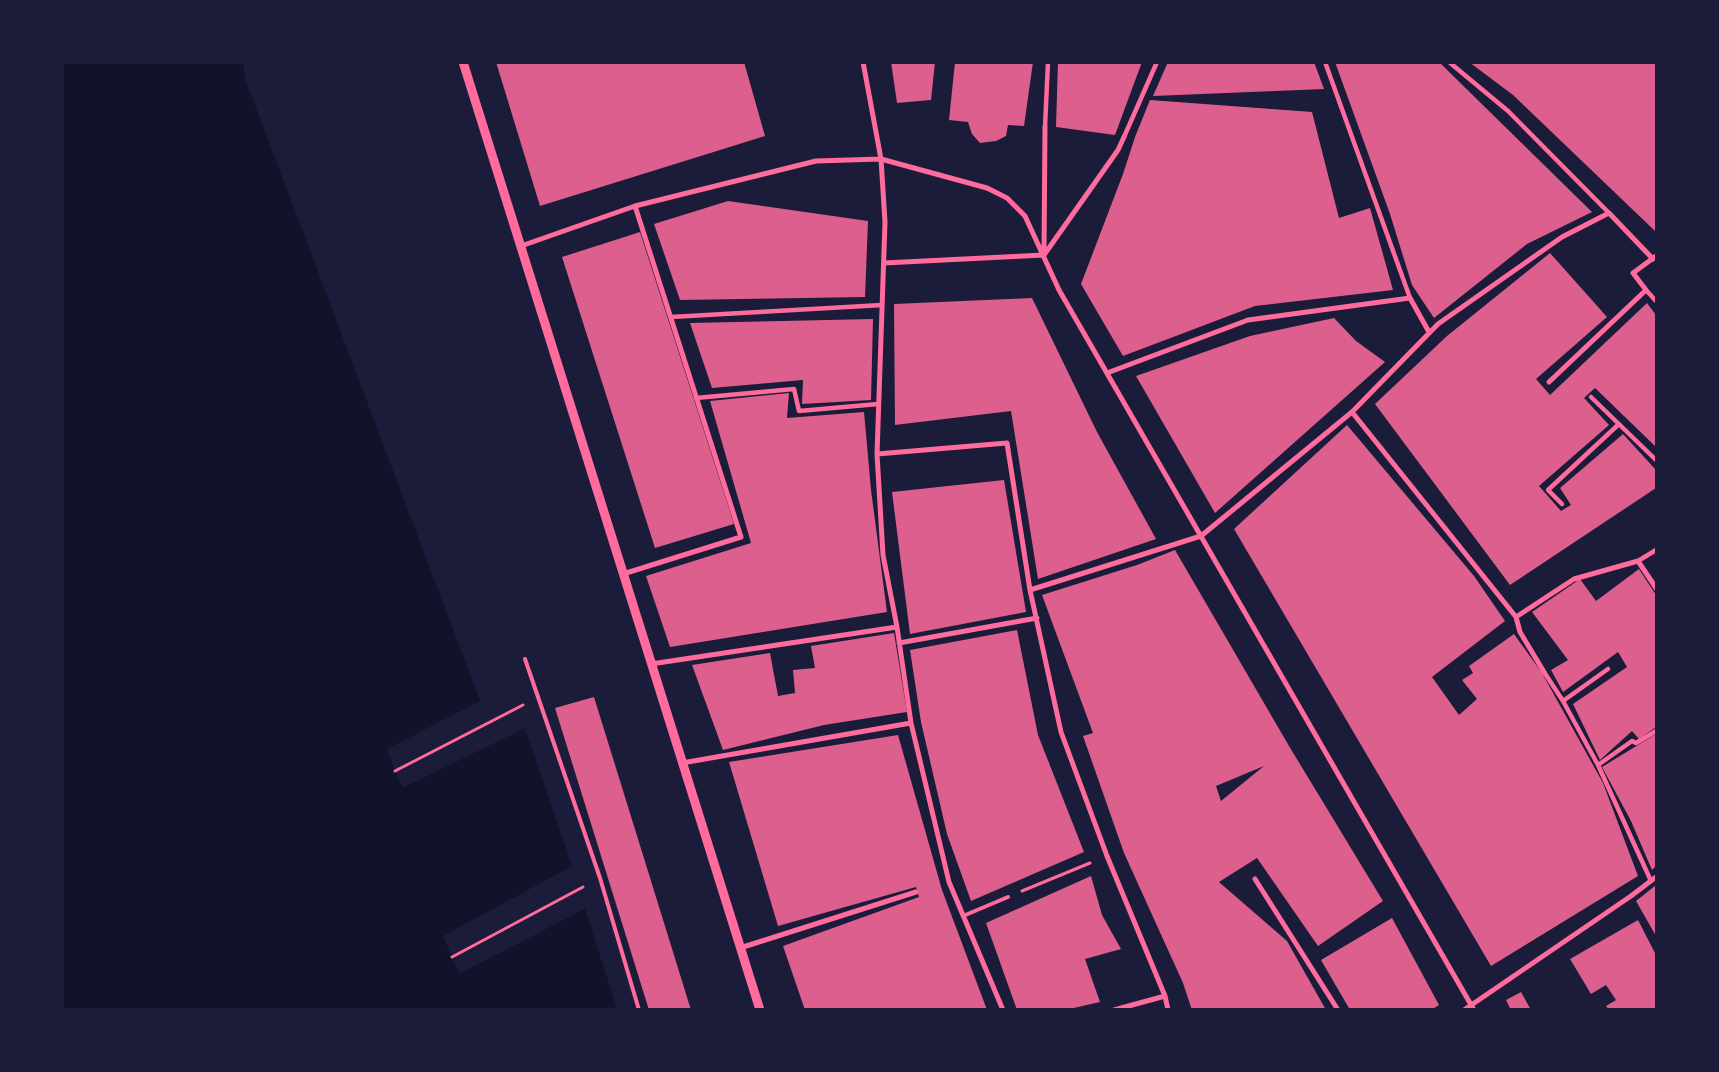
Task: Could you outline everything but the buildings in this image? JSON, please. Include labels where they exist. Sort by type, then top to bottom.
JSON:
[{"type":"street","points":[[463,62],[760,1010]]},
{"type":"street","points":[[863,62],[881,159],[885,222],[877,454],[883,555],[897,627],[911,724],[949,882],[1004,1010]]},
{"type":"street","points":[[1044,255],[1045,128],[1048,62]]},
{"type":"street","points":[[1044,255],[1118,150],[1157,62]]},
{"type":"street","points":[[1325,62],[1410,298],[1430,332]]},
{"type":"street","points":[[1449,62],[1508,111],[1655,258],[1633,273],[1656,301]]},
{"type":"street","points":[[520,246],[635,206],[816,161],[881,159],[987,188],[1007,198],[1025,216],[1059,290],[1473,1007]]},
{"type":"street","points":[[623,574],[741,538],[635,206]]},
{"type":"street","points":[[1030,590],[1201,536],[1352,412],[1438,324],[1544,248],[1609,213]]},
{"type":"street","points":[[884,264],[1044,255]]},
{"type":"street","points":[[1549,382],[1646,290]]},
{"type":"street","points":[[1107,373],[1248,320],[1410,298]]},
{"type":"street","points":[[671,317],[882,305]]},
{"type":"street","points":[[696,398],[794,389],[799,411],[878,404]]},
{"type":"street","points":[[1591,397],[1656,460]]},
{"type":"street","points":[[1352,412],[1516,617],[1520,632],[1563,701],[1598,764],[1651,881]]},
{"type":"street","points":[[1562,504],[1548,490],[1619,424]]},
{"type":"street","points":[[877,454],[1007,443],[1030,590],[1061,732],[1107,856],[1165,996],[1168,1010]]},
{"type":"street","points":[[1516,617],[1574,579],[1638,561],[1656,550]]},
{"type":"street","points":[[1638,561],[1656,588]]},
{"type":"street","points":[[899,643],[1037,618]]},
{"type":"street","points":[[651,664],[897,627]]},
{"type":"street","points":[[1563,701],[1608,669]]},
{"type":"street","points":[[682,763],[911,724]]},
{"type":"street","points":[[1598,764],[1632,741],[1636,744],[1656,731]]},
{"type":"street","points":[[1464,1010],[1473,1007],[1656,877]]},
{"type":"street","points":[[1254,879],[1338,1010]]},
{"type":"street","points":[[740,948],[916,892]]},
{"type":"street","points":[[1114,1010],[1165,996]]},
{"type":"lane","points":[[525,659],[600,878],[639,1010]]},
{"type":"lane","points":[[963,916],[1008,897]]},
{"type":"path","points":[[394,771],[539,698]]},
{"type":"path","points":[[1023,891],[1107,856]]},
{"type":"path","points":[[452,957],[600,878]]},
{"type":"shaded area","points":[[62,63],[244,63],[244,76],[480,701],[387,749],[395,771],[403,788],[525,728],[572,866],[443,936],[459,974],[585,909],[617,1009],[63,1009]]}]
